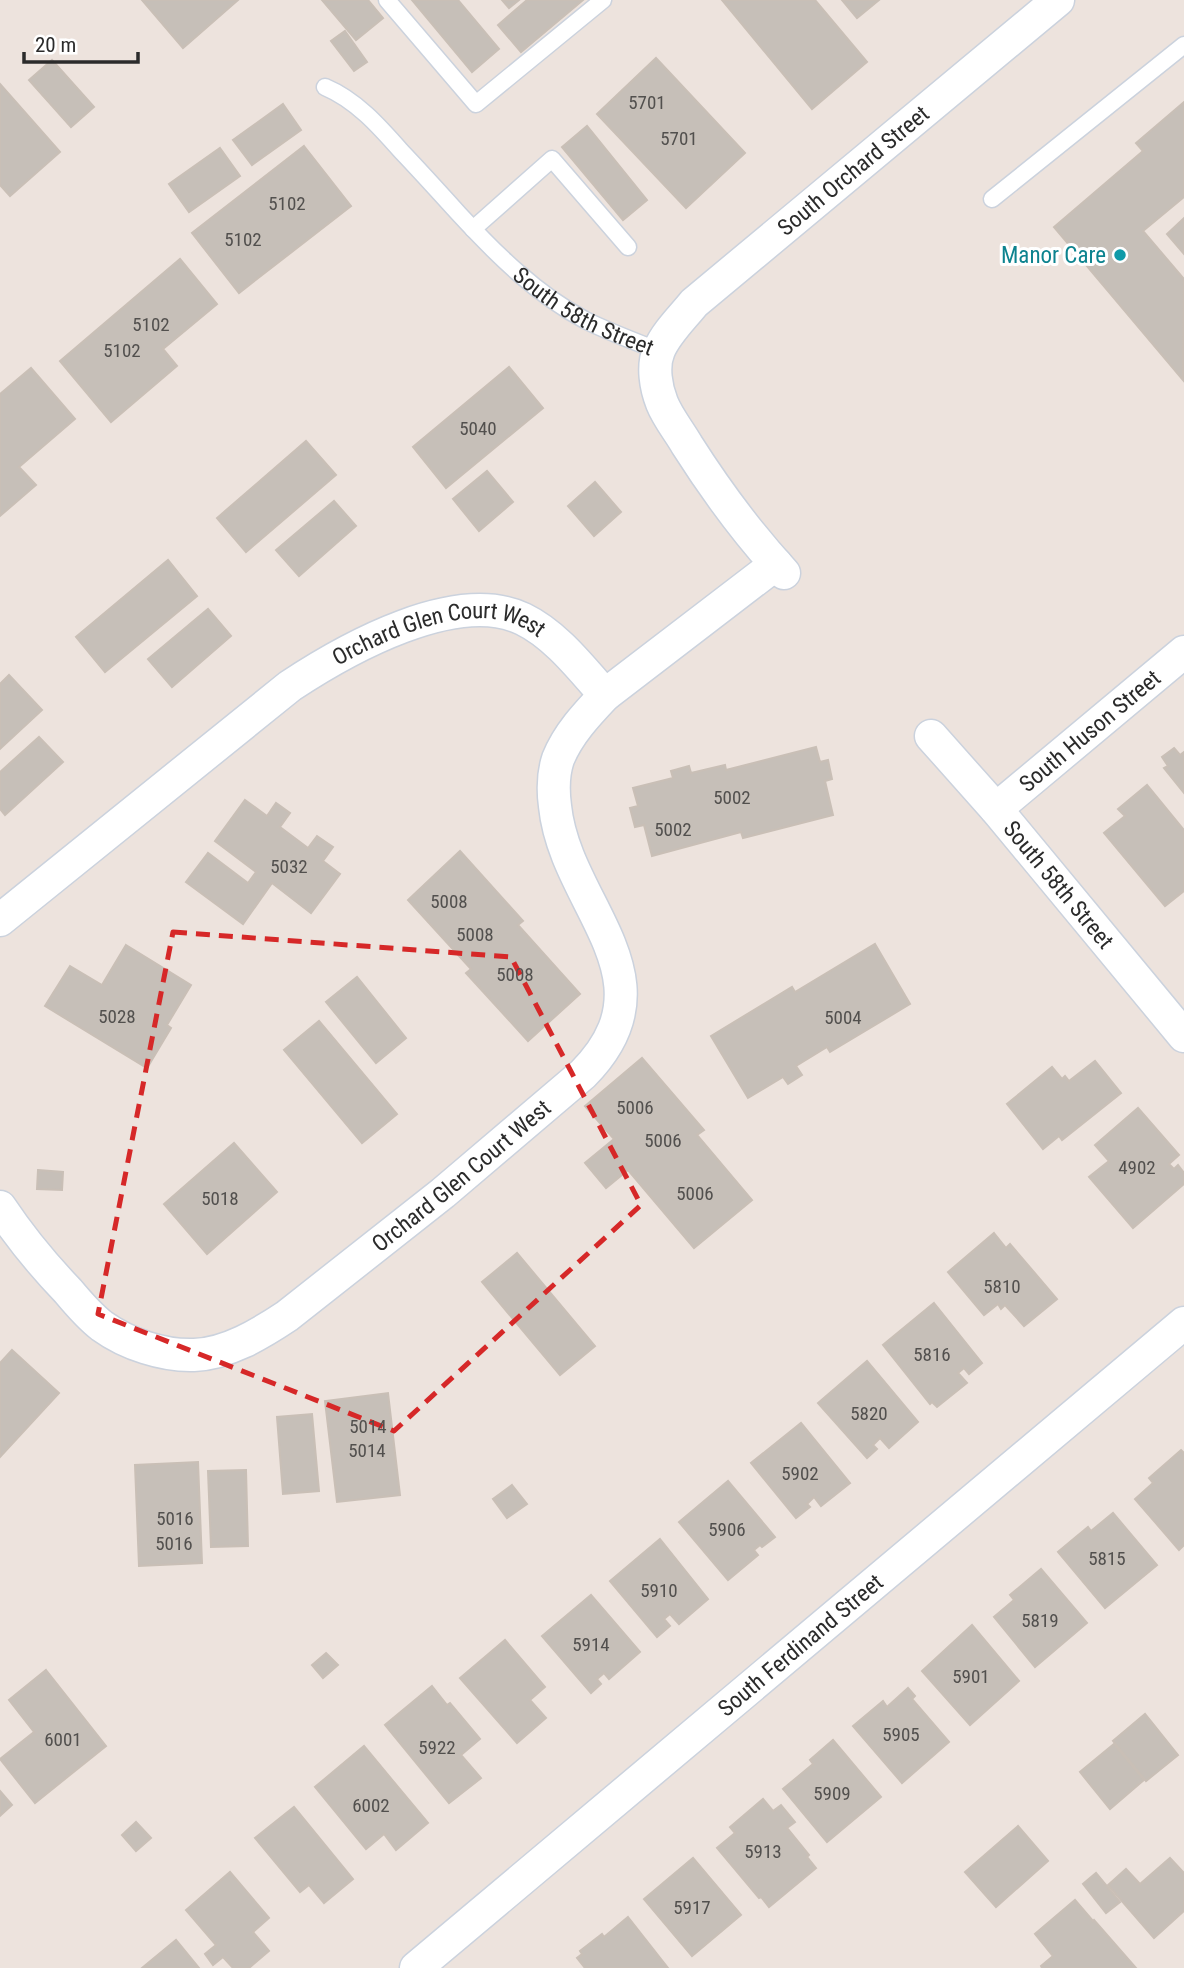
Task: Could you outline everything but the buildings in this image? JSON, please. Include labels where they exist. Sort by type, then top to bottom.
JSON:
[{"type":"street","name":"South Orchard Street","points":[[659,351],[694,303],[1058,0]]},
{"type":"street","name":"South 58th Street","points":[[659,351],[656,377],[663,404],[730,508],[780,569]]},
{"type":"street","name":"Orchard Glen Court West","points":[[0,1207],[51,1273],[101,1325],[140,1345],[159,1351],[193,1355],[234,1345],[257,1335],[287,1316],[443,1193],[568,1088],[596,1061],[618,1023],[621,980],[617,966],[607,937],[565,846],[555,814],[556,769],[564,747],[584,717],[605,695],[780,569]]},
{"type":"street","name":"Orchard Glen Court West","points":[[0,920],[290,686],[340,654],[374,638],[451,612],[489,609],[523,619],[553,640],[605,695]]},
{"type":"street","name":"South Huson Street","points":[[996,809],[1184,652]]},
{"type":"street","name":"South 58th Street","points":[[931,736],[996,809],[1184,1036]]},
{"type":"street","name":"South Ferdinand Street","points":[[416,1968],[1184,1323]]},
{"type":"lane","points":[[387,0],[477,104],[603,0]]},
{"type":"lane","points":[[992,199],[1184,45]]},
{"type":"lane","name":"South 58th Street","points":[[325,86],[352,102],[374,121],[473,229],[521,274],[566,308],[618,335],[659,351]]},
{"type":"lane","points":[[473,229],[552,159],[628,247]]},
{"type":"highlighted area","points":[[173,932],[511,957],[641,1205],[394,1431],[98,1314]]},
{"type":"place","name":"Manor Care","points":[[1120,255]]}]
